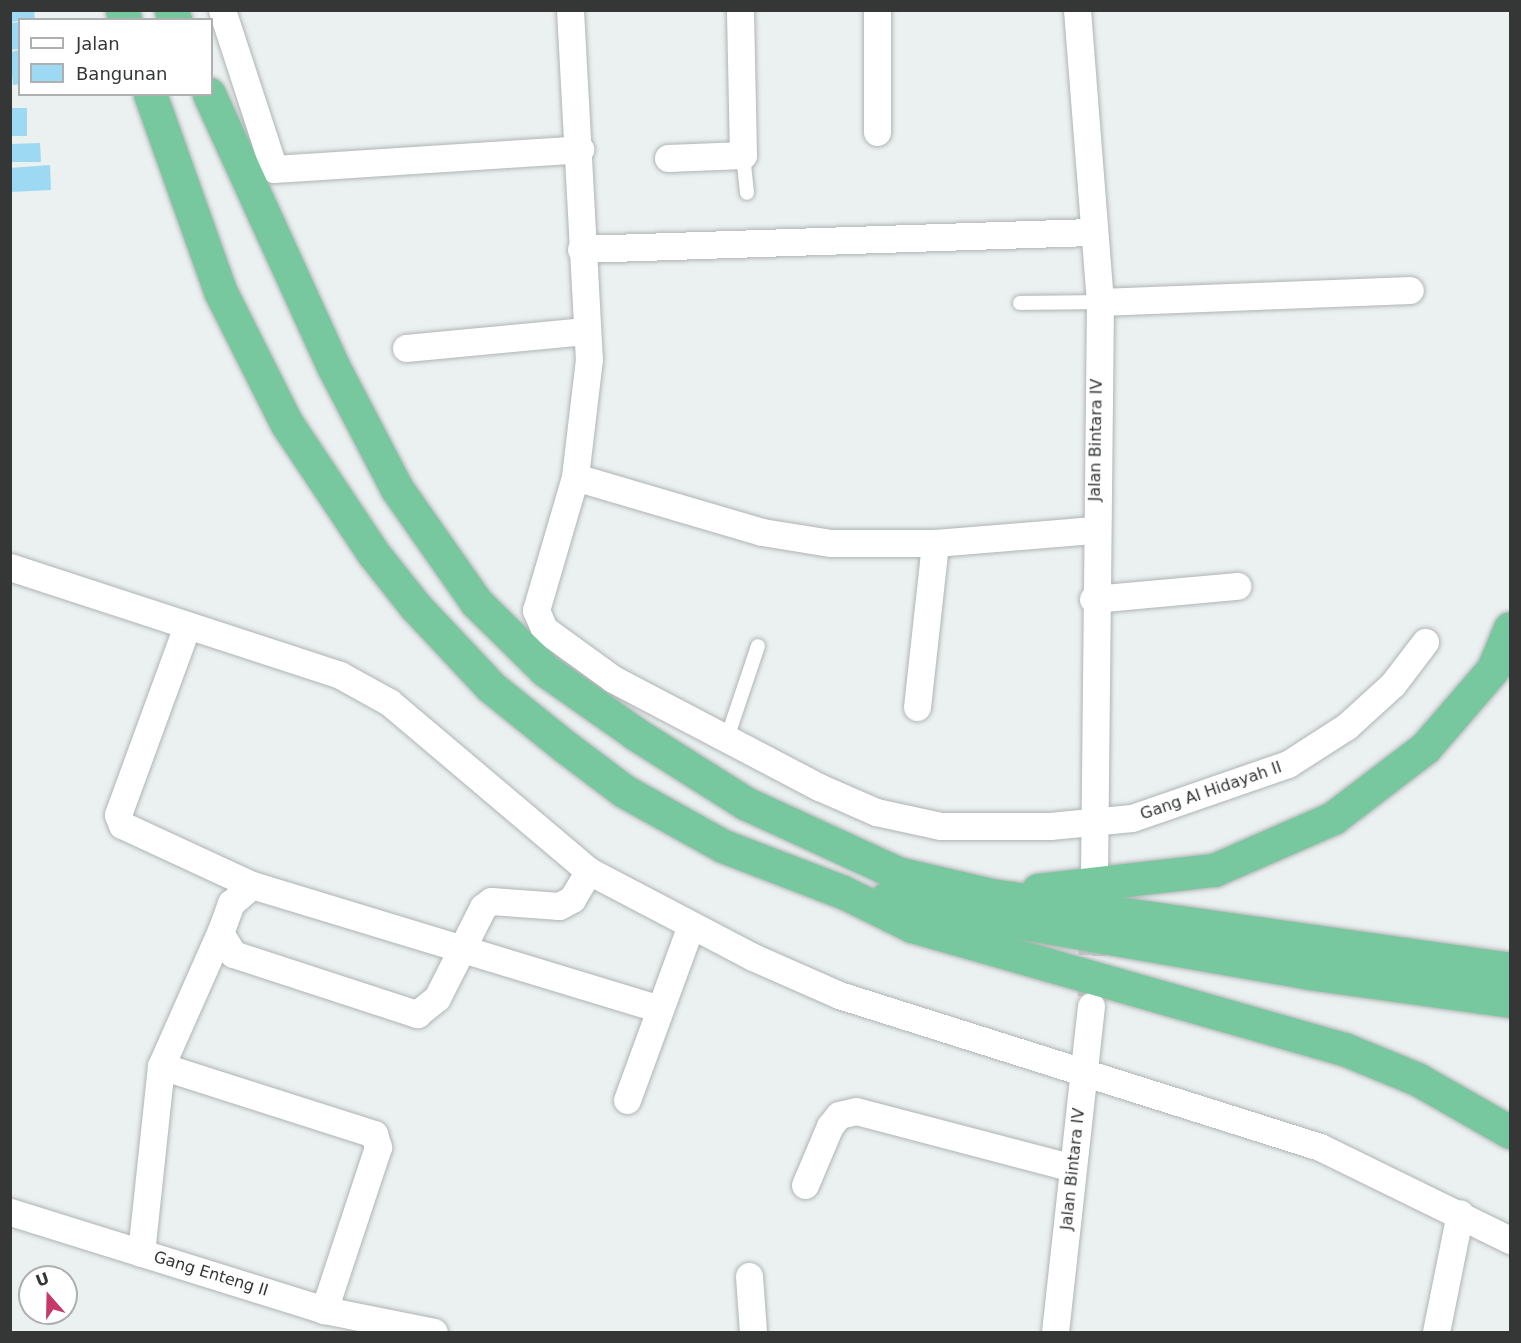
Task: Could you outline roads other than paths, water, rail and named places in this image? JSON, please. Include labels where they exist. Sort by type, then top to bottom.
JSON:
[{"type":"highway","points":[[151,96],[220,291],[252,362],[366,544],[415,606],[491,687],[624,791],[723,846],[843,892],[912,926],[1344,1049],[1417,1079],[1510,1132]]},
{"type":"highway","points":[[210,96],[344,388],[397,489],[476,602],[545,670],[745,803],[897,873],[991,895],[1510,969]]},
{"type":"highway","points":[[991,895],[1214,870],[1333,818],[1425,748],[1492,669],[1510,628]]},
{"type":"highway","points":[[843,892],[1309,973],[1510,1001]]},
{"type":"street","points":[[222,10],[274,169],[580,149]]},
{"type":"street","name":"Gang Al Hidayah II","points":[[570,10],[580,149],[585,331],[589,358],[575,477],[536,610],[544,629],[614,679],[876,812],[940,826],[1094,824],[1132,818],[1288,764],[1347,726],[1393,684],[1425,642]]},
{"type":"street","points":[[668,158],[743,155],[740,10]]},
{"type":"street","points":[[877,10],[877,132]]},
{"type":"street","name":"Jalan Bintara IV","points":[[1077,10],[1091,232],[1100,302],[1093,599],[1094,871]]},
{"type":"street","points":[[581,249],[1091,232]]},
{"type":"street","points":[[1100,302],[1410,290]]},
{"type":"street","points":[[406,348],[585,331]]},
{"type":"street","points":[[575,477],[762,532],[831,543],[935,543],[1094,530]]},
{"type":"street","points":[[917,707],[935,543]]},
{"type":"street","points":[[10,567],[340,675],[389,702],[589,871],[690,928],[839,995],[1320,1147],[1460,1213],[1510,1240]]},
{"type":"street","points":[[1093,599],[1237,586]]},
{"type":"street","points":[[187,626],[119,819],[252,885],[659,1009]]},
{"type":"street","points":[[220,933],[233,954],[417,1014],[437,998],[462,949],[491,901],[559,906],[572,899],[589,871]]},
{"type":"street","points":[[141,1253],[162,1066],[231,903],[252,885]]},
{"type":"street","points":[[627,1100],[690,928]]},
{"type":"street","name":"Jalan Bintara IV","points":[[1055,1332],[1091,1006]]},
{"type":"street","points":[[162,1066],[374,1134],[378,1148],[324,1310]]},
{"type":"street","points":[[805,1185],[830,1126],[839,1115],[856,1110],[1073,1168]]},
{"type":"street","name":"Gang Enteng II","points":[[10,1212],[324,1310],[420,1332]]},
{"type":"street","points":[[1436,1332],[1460,1213]]},
{"type":"street","points":[[749,1276],[753,1332]]},
{"type":"lane","points":[[743,155],[747,193]]},
{"type":"lane","points":[[1020,303],[1100,302]]},
{"type":"lane","points":[[728,738],[758,646]]},
{"type":"tunnel","points":[[1091,996],[1093,914]]}]
